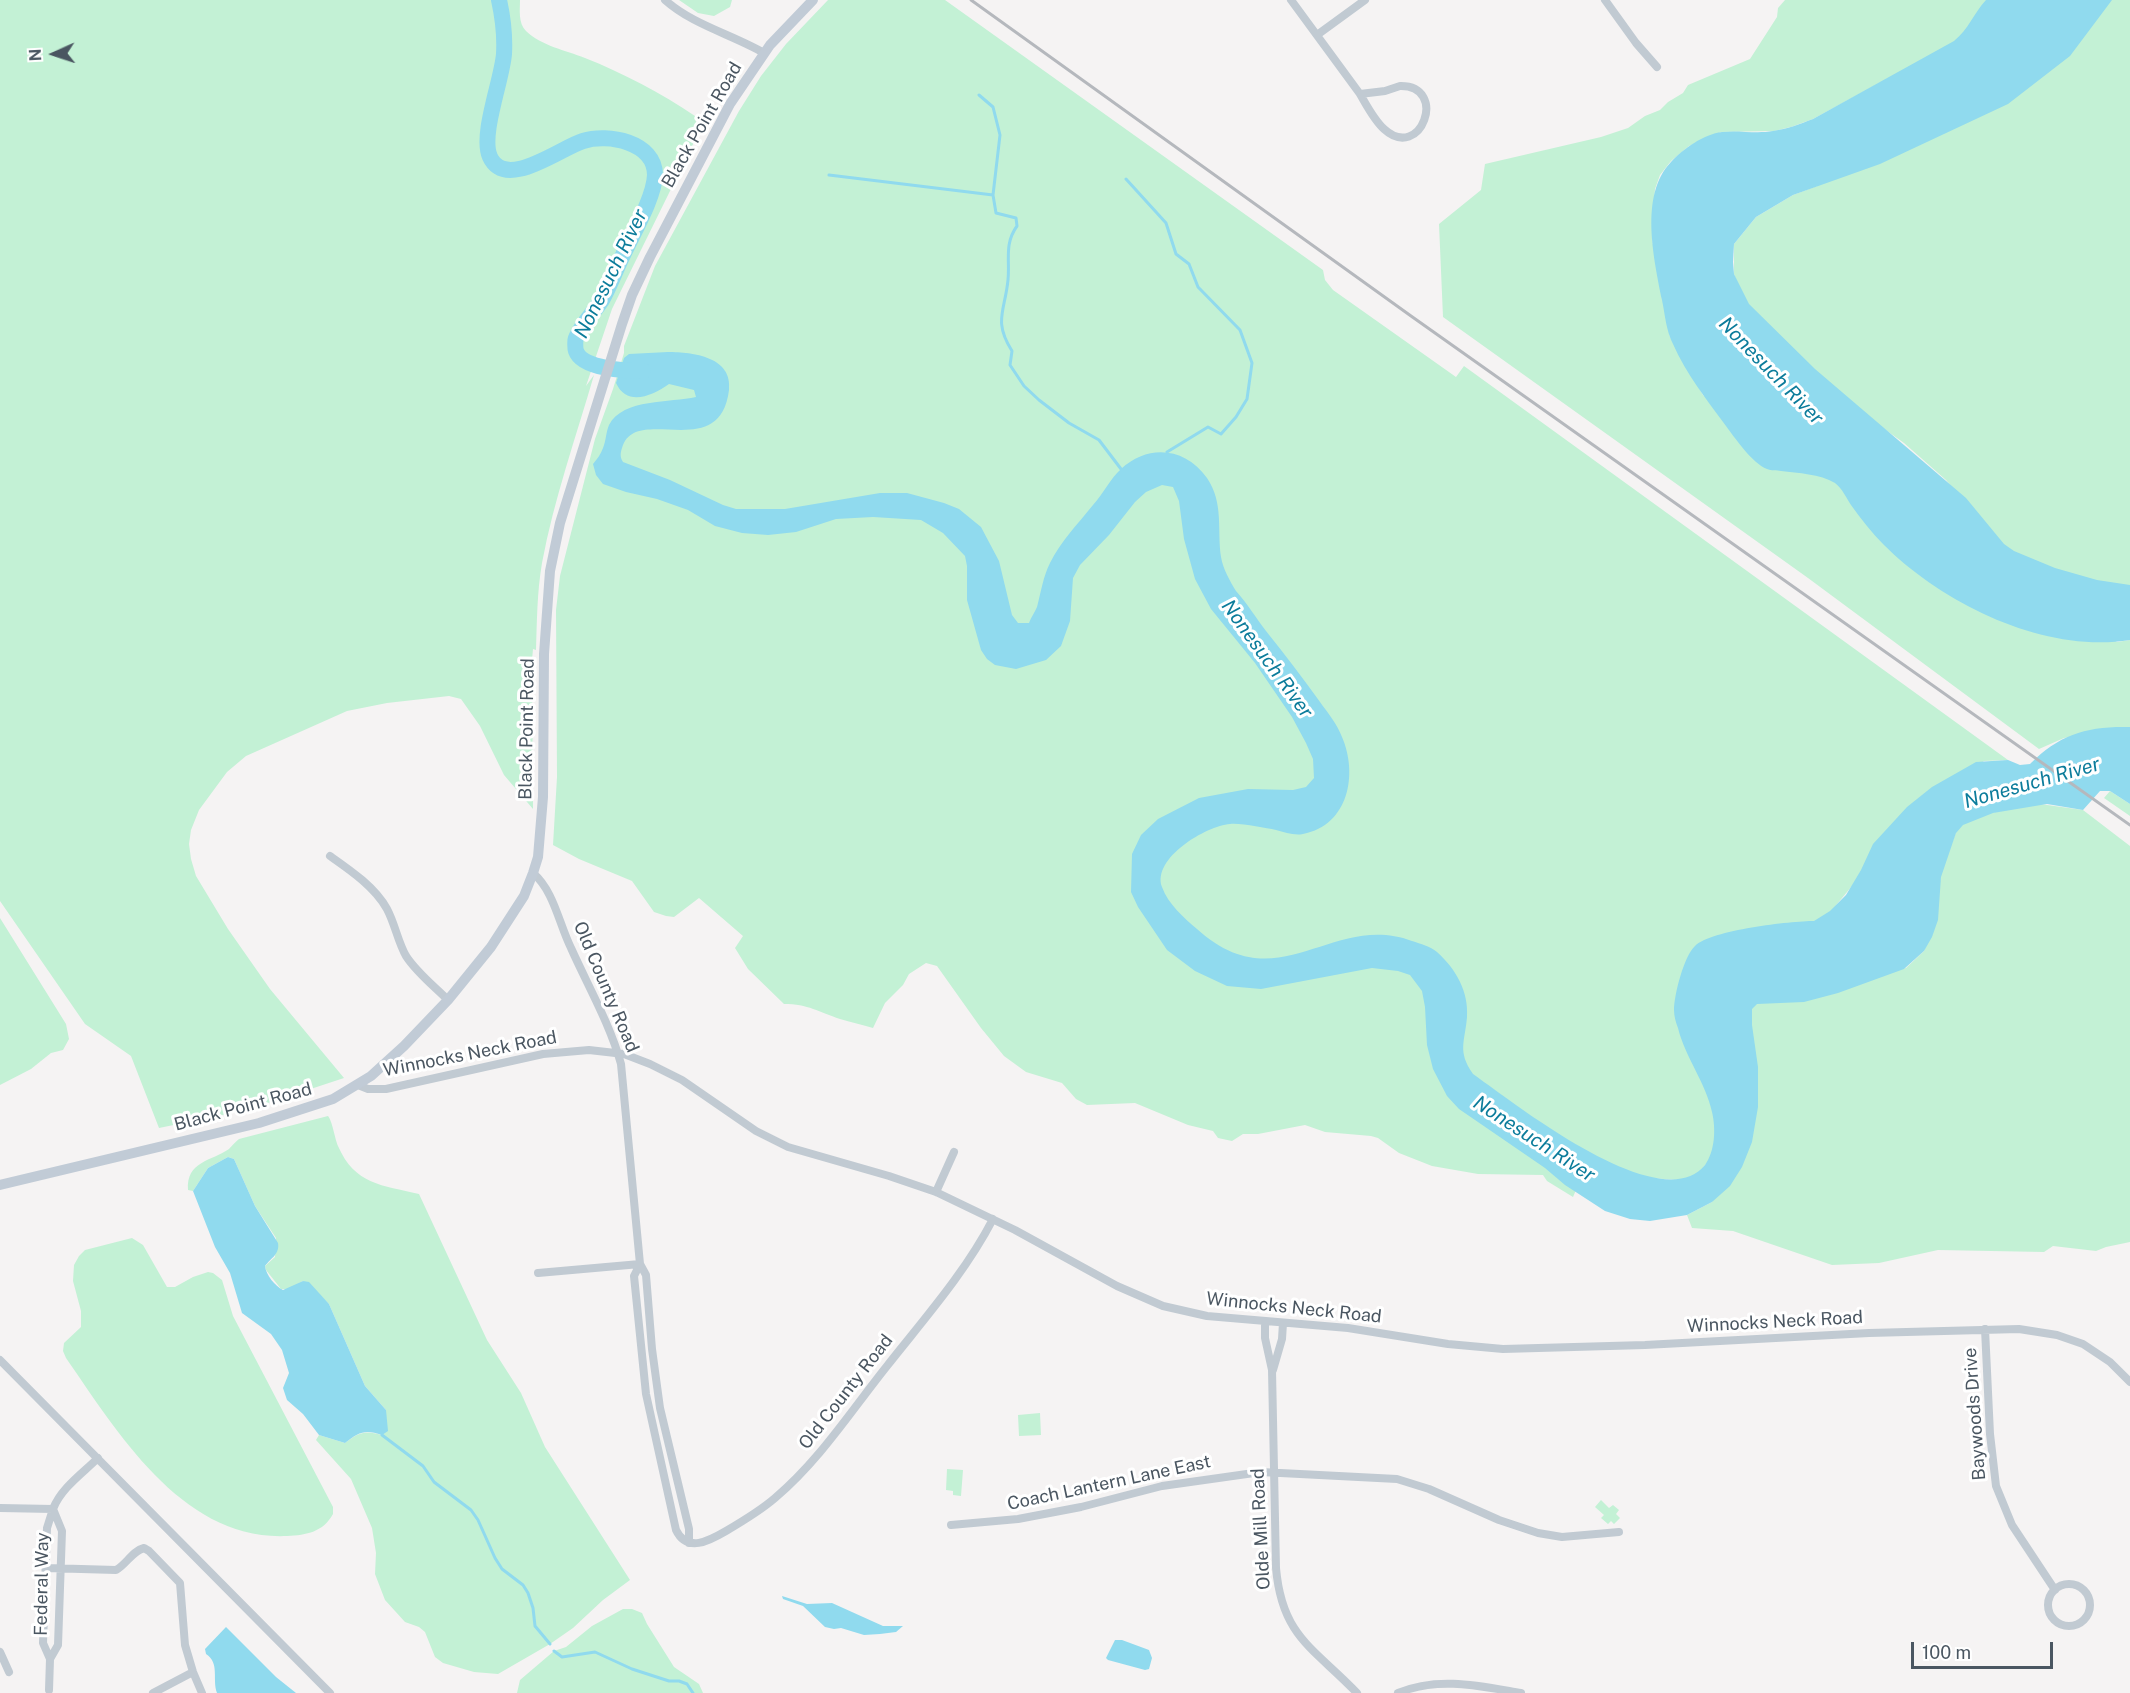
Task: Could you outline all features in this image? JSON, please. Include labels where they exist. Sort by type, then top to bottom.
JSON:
[{"type":"main road","name":"Black Point Road","points":[[0,1185],[290,1114],[327,1102],[358,1085],[398,1052],[448,1000],[509,922],[533,873],[540,841],[543,797],[544,654],[550,571],[560,523],[613,352],[632,295],[730,104],[764,53],[813,0]]},
{"type":"street","points":[[665,0],[694,20],[764,53]]},
{"type":"street","points":[[1291,0],[1360,94],[1378,123],[1391,134],[1402,137],[1418,131],[1424,124],[1426,104],[1419,92],[1410,87],[1400,86],[1385,91],[1360,94]]},
{"type":"street","points":[[1317,35],[1365,0]]},
{"type":"street","points":[[1605,0],[1636,43],[1657,67]]},
{"type":"street","points":[[330,856],[369,886],[379,897],[388,910],[405,955],[448,1000]]},
{"type":"street","name":"Old County Road","points":[[533,873],[543,882],[618,1053],[626,1102],[640,1264],[646,1275],[660,1408],[689,1530],[689,1543],[694,1544],[713,1538],[741,1522],[775,1498],[803,1472],[948,1289],[993,1219]]},
{"type":"street","name":"Winnocks Neck Road","points":[[358,1085],[369,1089],[386,1089],[543,1054],[589,1050],[618,1053],[641,1060],[682,1080],[756,1131],[788,1147],[936,1192],[993,1219],[1097,1276],[1155,1303],[1207,1317],[1348,1328],[1448,1344],[1503,1348],[1645,1345],[2028,1329],[2083,1344],[2117,1367],[2130,1382]]},
{"type":"street","points":[[936,1192],[954,1152]]},
{"type":"street","points":[[538,1273],[640,1264]]},
{"type":"street","name":"Olde Mill Road","points":[[1265,1322],[1265,1338],[1272,1370],[1276,1568],[1283,1608],[1289,1621],[1304,1641],[1357,1693]]},
{"type":"street","name":"Olde Mill Road","points":[[1272,1370],[1282,1339],[1283,1323]]},
{"type":"street","name":"Baywoods Drive","points":[[1985,1329],[1991,1443],[1996,1486],[2012,1525],[2055,1590]]},
{"type":"street","points":[[0,1360],[330,1693]]},
{"type":"street","name":"Federal Way","points":[[49,1692],[50,1659],[44,1644],[47,1528],[56,1501],[98,1458]]},
{"type":"street","name":"Coach Lantern Lane East","points":[[951,1525],[1018,1519],[1081,1507],[1162,1486],[1250,1473],[1274,1473],[1397,1479],[1439,1492],[1509,1524],[1549,1536],[1568,1537],[1619,1532]]},
{"type":"street","points":[[0,1508],[53,1509]]},
{"type":"street","name":"Federal Way","points":[[50,1659],[58,1646],[61,1527],[53,1509]]},
{"type":"street","points":[[46,1568],[116,1570],[140,1549],[144,1548],[149,1551],[180,1583],[183,1630],[193,1672],[202,1693]]},
{"type":"street","points":[[2068,1584],[2084,1590],[2089,1596],[2091,1606],[2089,1614],[2082,1622],[2076,1626],[2065,1626],[2053,1619],[2048,1606],[2050,1595],[2055,1590],[2068,1584]]},
{"type":"street","points":[[0,1652],[9,1672]]},
{"type":"street","points":[[153,1693],[193,1672]]},
{"type":"street","points":[[1398,1693],[1425,1685],[1449,1683],[1521,1693]]},
{"type":"green space","points":[[0,0],[520,0],[522,24],[532,36],[546,44],[613,70],[669,99],[695,116],[698,134],[612,309],[586,386],[594,375],[547,539],[540,574],[536,650],[533,649],[532,660],[533,809],[504,775],[480,726],[461,699],[449,696],[387,703],[347,711],[246,756],[227,772],[199,810],[191,830],[189,844],[196,876],[228,929],[270,989],[344,1078],[247,1110],[159,1128],[131,1056],[85,1024],[0,901]]},
{"type":"green space","points":[[679,0],[732,0],[730,7],[714,16],[698,13]]},
{"type":"green space","points":[[828,0],[945,0],[1323,270],[1325,280],[1333,290],[1456,377],[1464,366],[2008,760],[1984,761],[1857,880],[1822,922],[1780,928],[1714,1109],[1716,1152],[1692,1181],[1636,1177],[1591,1155],[1573,1197],[1547,1181],[1543,1175],[1478,1174],[1432,1166],[1399,1153],[1378,1138],[1371,1136],[1325,1132],[1305,1125],[1258,1134],[1243,1134],[1232,1141],[1218,1138],[1213,1131],[1188,1125],[1135,1103],[1087,1105],[1076,1099],[1062,1083],[1026,1072],[1004,1056],[937,966],[926,963],[909,974],[903,985],[885,1003],[873,1028],[807,1007],[784,1004],[748,969],[735,948],[743,936],[699,898],[674,917],[654,912],[632,881],[579,859],[553,845],[557,777],[556,610],[560,576],[595,439],[613,389],[624,346],[655,266],[739,111],[761,76],[786,44]]},
{"type":"green space","points":[[1785,0],[1989,0],[1968,35],[1813,119],[1774,131],[1721,132],[1689,146],[1671,161],[1660,175],[1655,189],[1652,239],[1670,337],[1703,395],[1826,476],[2117,642],[2130,640],[2130,729],[2064,738],[2039,749],[1808,578],[1443,317],[1439,224],[1481,190],[1485,164],[1601,137],[1628,128],[1645,116],[1660,110],[1683,93],[1688,85],[1750,59],[1777,17],[1778,8]]},
{"type":"green space","points":[[2109,0],[2130,0],[2130,588],[2021,569],[1946,480],[1904,443],[1838,396],[1744,301],[1734,274],[1734,244],[1756,217],[1793,195],[1817,186]]},
{"type":"green space","points":[[2110,791],[2130,804],[2130,816],[2104,798]]},
{"type":"green space","points":[[2040,804],[2083,810],[2130,846],[2130,1242],[2096,1251],[2053,1246],[2044,1252],[1938,1250],[1879,1263],[1832,1265],[1733,1231],[1692,1228],[1687,1215],[1712,1202],[1748,1004],[1906,968],[1924,951],[1938,899],[1941,873],[1960,825],[1990,813]]},
{"type":"green space","points":[[0,918],[66,1024],[69,1039],[63,1050],[51,1053],[31,1069],[0,1085]]},
{"type":"green space","points":[[328,1116],[345,1159],[361,1176],[382,1185],[419,1194],[487,1340],[521,1393],[545,1447],[630,1580],[603,1600],[573,1628],[498,1674],[474,1672],[443,1663],[435,1657],[425,1632],[405,1622],[385,1600],[375,1574],[376,1553],[372,1528],[351,1479],[316,1440],[319,1435],[345,1443],[362,1433],[382,1435],[386,1410],[365,1386],[329,1304],[303,1281],[288,1289],[281,1289],[266,1270],[265,1266],[275,1257],[276,1238],[255,1206],[234,1159],[228,1157],[208,1168],[193,1191],[188,1190],[188,1180],[196,1167],[229,1149],[239,1139]]},
{"type":"green space","points":[[132,1238],[143,1245],[167,1287],[175,1287],[208,1272],[222,1280],[233,1316],[333,1507],[333,1514],[319,1529],[301,1535],[287,1536],[250,1533],[216,1521],[185,1502],[131,1449],[66,1358],[63,1351],[64,1343],[81,1327],[81,1311],[73,1281],[74,1265],[85,1250]]},
{"type":"green space","points":[[1040,1413],[1041,1435],[1019,1436],[1018,1415]]},
{"type":"green space","points":[[947,1469],[963,1470],[961,1496],[953,1495],[953,1491],[946,1490]]},
{"type":"green space","points":[[1601,1500],[1609,1508],[1613,1505],[1619,1510],[1616,1514],[1620,1518],[1614,1524],[1611,1521],[1608,1524],[1601,1518],[1604,1515],[1595,1507]]},
{"type":"green space","points":[[623,1609],[632,1609],[642,1613],[674,1667],[699,1684],[703,1693],[517,1693],[520,1680],[554,1651],[566,1647],[592,1626]]},
{"type":"water","points":[[1986,0],[2112,0],[2070,56],[2008,104],[1880,164],[1793,195],[1756,217],[1734,244],[1734,274],[1749,304],[1815,369],[1966,498],[2004,544],[2014,551],[2055,568],[2097,580],[2130,585],[2130,640],[2097,642],[2064,639],[2030,632],[1965,605],[1935,587],[1908,567],[1880,540],[1835,483],[1802,473],[1769,470],[1750,456],[1690,376],[1667,328],[1653,247],[1652,209],[1661,176],[1671,162],[1694,143],[1715,133],[1773,131],[1813,119],[1954,41],[1964,32]]},
{"type":"water","points":[[668,352],[699,355],[718,363],[725,370],[729,379],[729,390],[723,412],[711,424],[696,429],[645,430],[632,434],[622,447],[623,462],[736,509],[785,509],[880,493],[907,493],[959,509],[981,527],[999,561],[1012,615],[1018,623],[1029,623],[1037,607],[1054,555],[1121,469],[1143,456],[1166,452],[1188,460],[1198,468],[1207,478],[1216,497],[1221,557],[1227,575],[1236,591],[1335,723],[1347,751],[1349,782],[1340,809],[1319,829],[1296,834],[1230,824],[1195,837],[1183,845],[1165,865],[1161,876],[1162,887],[1168,899],[1192,925],[1226,950],[1254,958],[1280,957],[1356,937],[1383,935],[1431,948],[1455,973],[1466,999],[1467,1017],[1463,1046],[1465,1059],[1473,1074],[1552,1130],[1623,1168],[1656,1178],[1684,1178],[1705,1165],[1713,1147],[1714,1125],[1709,1101],[1681,1039],[1674,1012],[1680,976],[1695,946],[1717,935],[1734,931],[1814,921],[1830,911],[1846,895],[1873,844],[1907,807],[1932,787],[1976,762],[2008,760],[2020,765],[2030,764],[2052,745],[2075,734],[2100,728],[2130,727],[2130,804],[2110,791],[2100,791],[2083,810],[2047,804],[1993,813],[1963,825],[1956,833],[1941,877],[1938,920],[1932,937],[1924,951],[1904,969],[1838,993],[1804,1002],[1757,1004],[1752,1009],[1758,1067],[1758,1107],[1752,1142],[1742,1167],[1730,1186],[1712,1202],[1687,1215],[1650,1221],[1630,1219],[1605,1211],[1565,1185],[1545,1168],[1459,1109],[1447,1096],[1433,1069],[1427,1045],[1422,991],[1410,975],[1372,968],[1261,989],[1227,986],[1195,971],[1167,950],[1138,907],[1131,892],[1132,854],[1141,835],[1158,819],[1199,798],[1248,789],[1293,790],[1306,787],[1314,778],[1313,759],[1292,717],[1255,663],[1211,609],[1195,579],[1184,539],[1179,501],[1173,487],[1162,485],[1146,492],[1080,565],[1073,578],[1070,621],[1061,646],[1046,660],[1016,669],[995,665],[981,650],[967,600],[965,556],[943,533],[921,520],[873,517],[836,519],[796,532],[768,535],[742,533],[715,526],[688,510],[657,499],[603,484],[596,475],[593,464],[604,445],[609,425],[616,416],[625,410],[648,403],[696,397],[694,390],[669,384],[648,395],[633,397],[627,395],[616,383],[624,358],[629,354]]},
{"type":"water","points":[[228,1157],[234,1159],[255,1206],[278,1243],[276,1253],[265,1266],[269,1276],[283,1290],[303,1281],[309,1282],[329,1304],[365,1386],[386,1410],[388,1431],[382,1435],[371,1432],[362,1433],[345,1443],[319,1435],[303,1414],[287,1400],[283,1388],[289,1373],[282,1350],[271,1334],[242,1313],[230,1273],[215,1247],[193,1191],[208,1168]]},
{"type":"water","points":[[782,1596],[807,1604],[832,1603],[883,1626],[903,1626],[896,1632],[864,1635],[841,1628],[825,1627],[803,1606],[783,1599]]},
{"type":"water","points":[[226,1627],[276,1677],[296,1693],[217,1693],[213,1662],[205,1649]]},
{"type":"water","points":[[1115,1640],[1122,1640],[1149,1650],[1152,1658],[1149,1669],[1145,1670],[1108,1660],[1106,1658]]},
{"type":"waterway","name":"Nonesuch River","points":[[499,0],[504,54],[488,135],[490,157],[498,166],[508,170],[520,169],[583,141],[605,138],[639,148],[653,164],[654,184],[647,205],[605,295],[581,328],[575,342],[576,351],[587,362],[606,368],[643,371]]},
{"type":"waterway","points":[[979,95],[993,107],[1000,135],[993,195],[996,213],[1016,218],[1017,226],[1010,239],[1008,280],[1002,316],[1003,332],[1012,351],[1010,365],[1024,386],[1039,400],[1069,423],[1099,440],[1121,469]]},
{"type":"waterway","points":[[829,175],[993,195]]},
{"type":"waterway","points":[[1126,179],[1166,223],[1176,254],[1189,264],[1198,287],[1240,330],[1252,363],[1247,399],[1236,417],[1221,434],[1208,427],[1167,452]]},
{"type":"waterway","points":[[382,1435],[423,1466],[434,1482],[471,1510],[502,1569],[523,1585],[528,1593],[535,1626],[550,1644]]},
{"type":"waterway","points":[[554,1651],[562,1657],[595,1652],[632,1669],[669,1681],[687,1684],[693,1693]]},
{"type":"railway","points":[[971,0],[1411,316],[2130,825]]}]
